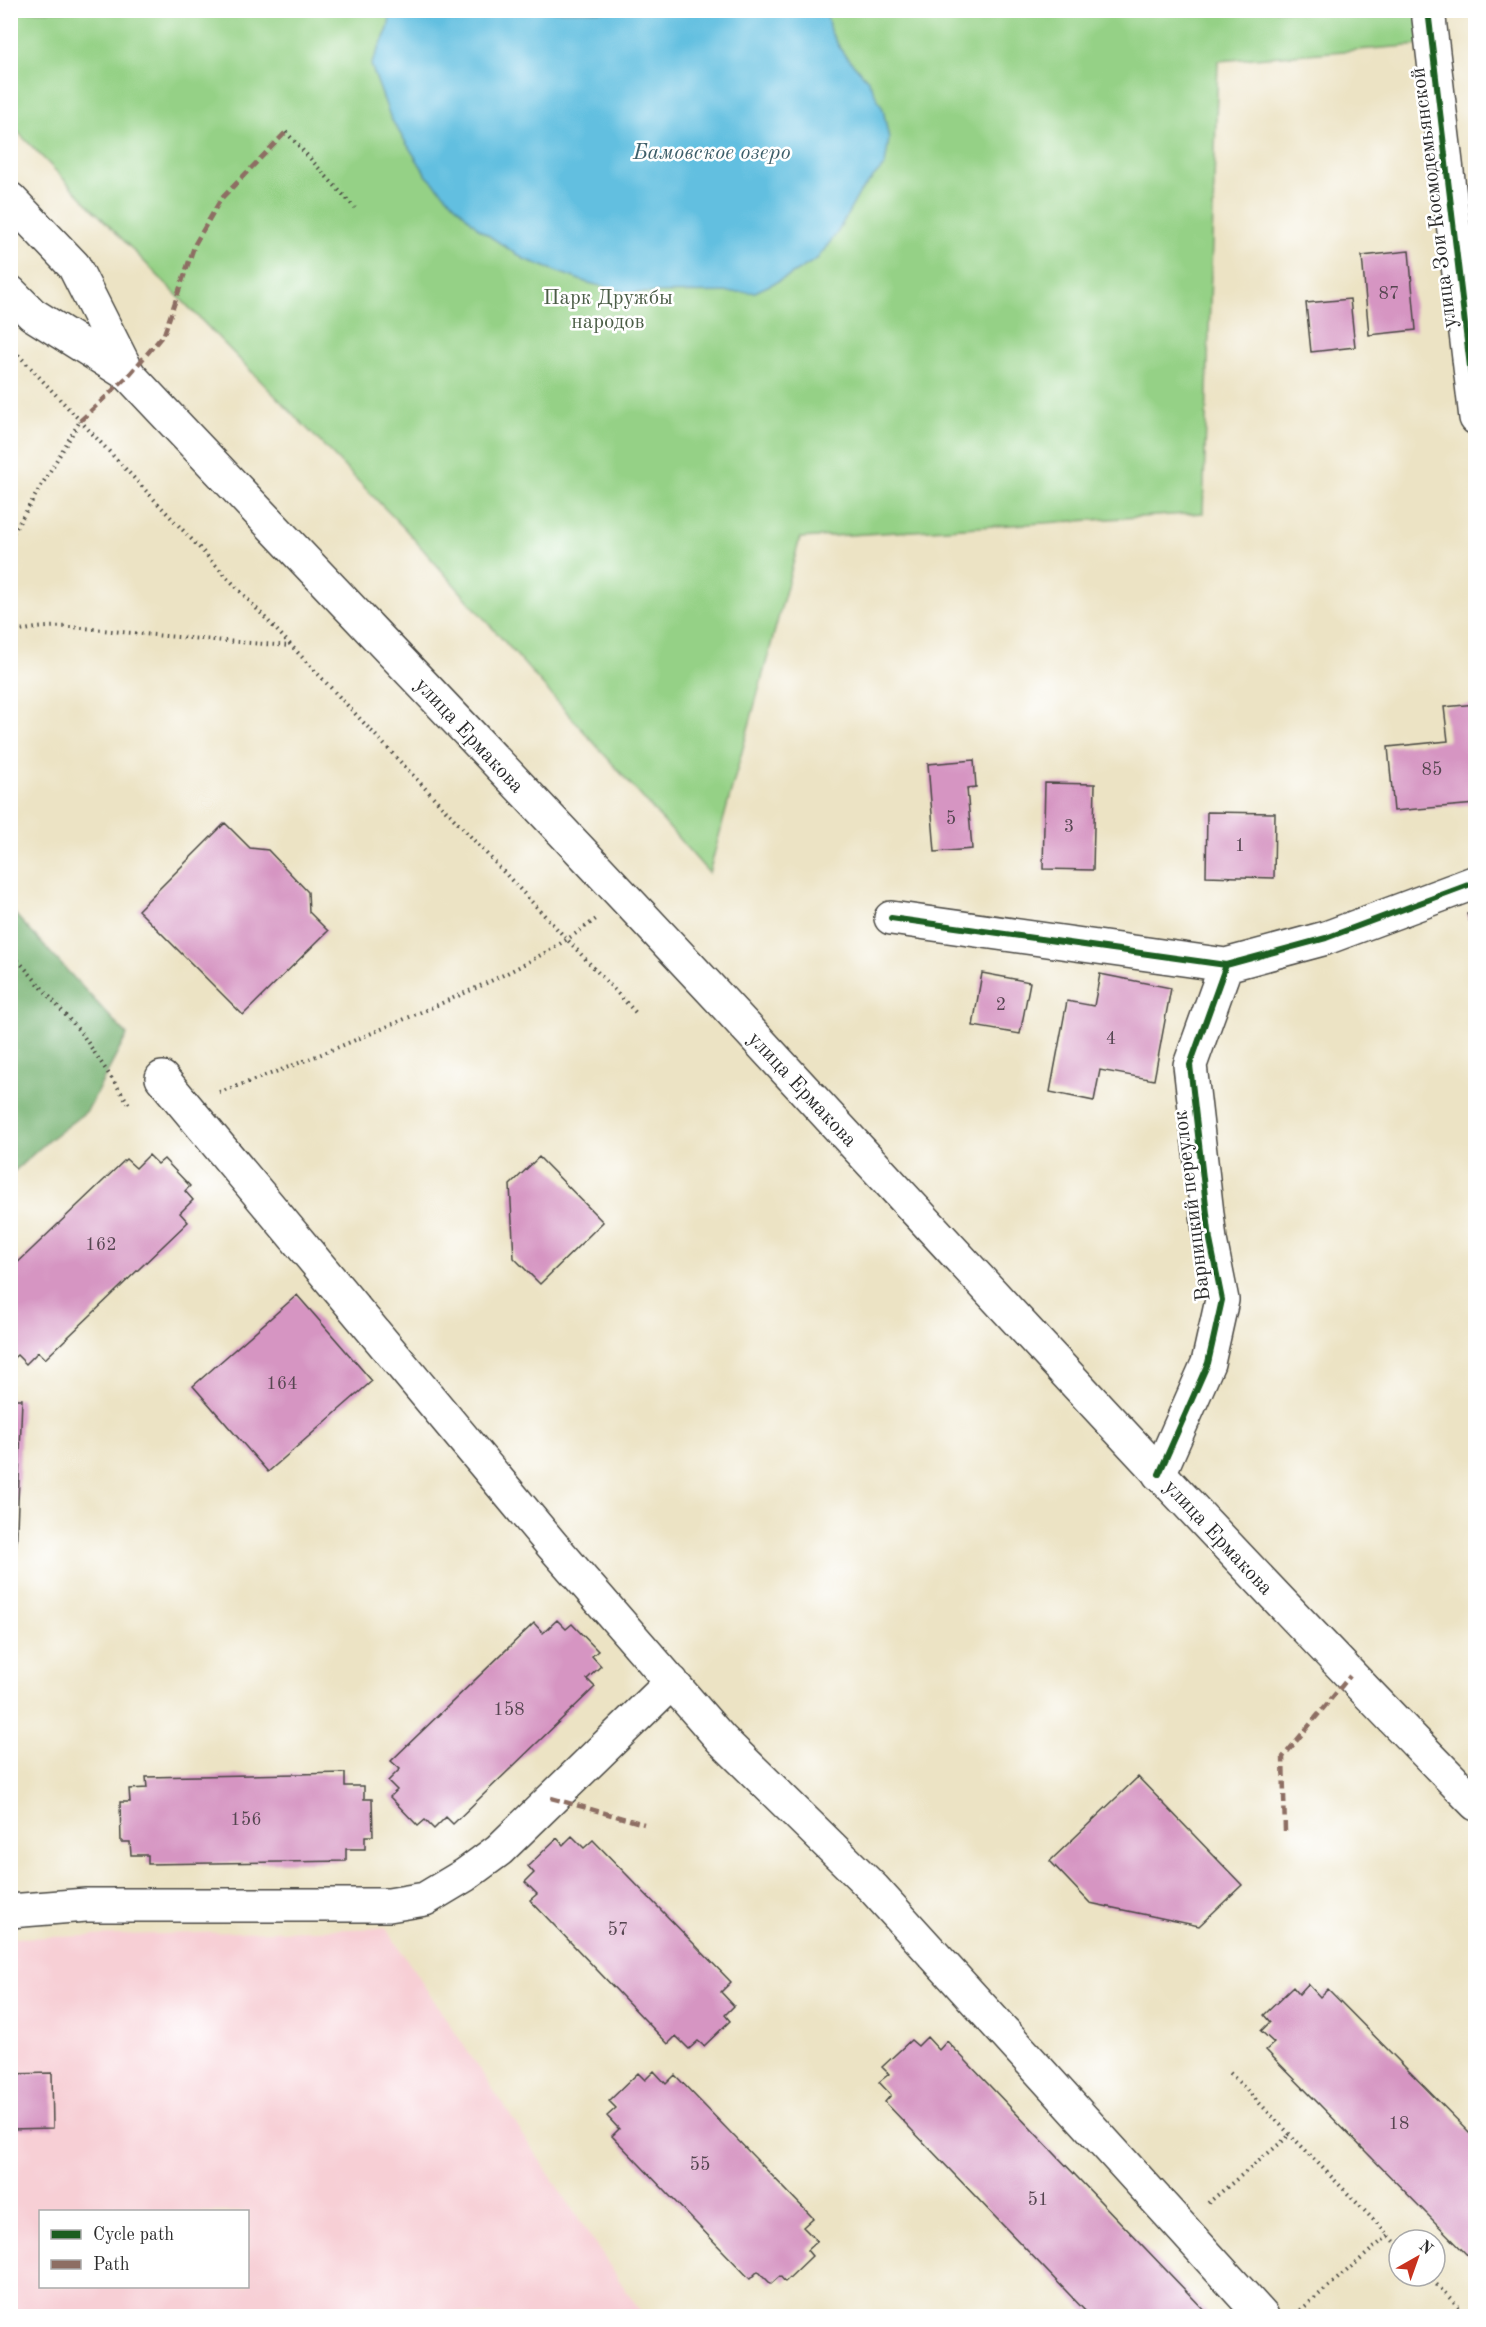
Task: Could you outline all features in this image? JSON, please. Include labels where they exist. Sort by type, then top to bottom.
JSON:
[{"type":"main road","name":"улица Зои Космодемьянской","points":[[1428,10],[1476,418]]},
{"type":"main road","points":[[10,199],[74,266],[129,375]]},
{"type":"main road","points":[[10,292],[32,314],[129,375]]},
{"type":"main road","name":"улица Ермакова","points":[[129,375],[624,898],[1159,1474],[1350,1676],[1476,1804]]},
{"type":"main road","points":[[891,918],[1226,965],[1326,938],[1476,882]]},
{"type":"main road","name":"Варницкий переулок","points":[[1159,1474],[1208,1363],[1222,1300],[1210,1240],[1190,1065],[1226,965]]},
{"type":"main road","points":[[162,1078],[529,1517],[721,1739],[874,1889],[1262,2316]]},
{"type":"main road","points":[[10,1911],[86,1905],[389,1905],[425,1899],[465,1875],[499,1850],[672,1682]]},
{"type":"path","points":[[286,132],[355,208]]},
{"type":"path","points":[[10,346],[638,1015]]},
{"type":"path","points":[[10,537],[80,421]]},
{"type":"path","points":[[10,634],[30,628],[80,626],[127,633],[290,646]]},
{"type":"path","points":[[184,1104],[277,1073],[445,1002],[568,940],[624,898]]},
{"type":"path","points":[[10,951],[82,1034],[131,1107]]},
{"type":"path","points":[[1230,2073],[1387,2233]]},
{"type":"path","points":[[1180,2227],[1290,2135]]},
{"type":"path","points":[[1293,2316],[1387,2237]]},
{"type":"path","points":[[1440,2288],[1468,2316]]},
{"type":"shaded area","points":[[386,1928],[643,2316],[11,2316],[10,1938]]},
{"type":"green space","name":"Парк Дружбы народов","points":[[1428,10],[1432,44],[1218,61],[1203,513],[800,538],[709,873],[405,529],[11,125],[11,11]]},
{"type":"green space","points":[[10,909],[127,1035],[87,1111],[50,1139],[11,1174]]},
{"type":"water","name":"Бамовское озеро","points":[[391,11],[826,11],[830,31],[843,53],[868,80],[883,109],[889,139],[885,165],[860,192],[837,233],[817,259],[789,276],[755,292],[628,293],[585,282],[524,259],[480,230],[427,176],[391,119],[371,65],[388,29]]},
{"type":"building","points":[[1409,251],[1416,330],[1369,335],[1362,256]]},
{"type":"building","points":[[1350,299],[1355,347],[1311,352],[1306,303]]},
{"type":"building","points":[[1476,704],[1476,754],[1473,754],[1476,804],[1394,811],[1388,747],[1448,741],[1444,707]]},
{"type":"building","points":[[974,760],[976,787],[967,788],[972,849],[935,852],[928,764]]},
{"type":"building","points":[[1045,783],[1095,784],[1093,870],[1043,869]]},
{"type":"building","points":[[1207,812],[1275,813],[1274,878],[1206,876]]},
{"type":"building","points":[[225,823],[250,848],[268,850],[308,892],[309,912],[328,931],[243,1015],[138,910]]},
{"type":"building","points":[[1476,911],[1476,936],[1475,936],[1467,914]]},
{"type":"building","points":[[982,973],[1030,982],[1020,1034],[973,1026]]},
{"type":"building","points":[[1100,974],[1171,988],[1154,1080],[1100,1070],[1094,1101],[1050,1092],[1067,1001],[1094,1006]]},
{"type":"building","points":[[149,1155],[158,1164],[164,1159],[190,1186],[185,1191],[193,1200],[180,1213],[188,1222],[45,1359],[38,1352],[26,1364],[17,1355],[10,1361],[10,1270],[126,1159],[136,1168]]},
{"type":"building","points":[[539,1157],[603,1222],[540,1284],[514,1258],[510,1185]]},
{"type":"building","points":[[297,1295],[372,1381],[268,1472],[193,1386]]},
{"type":"building","points":[[10,1399],[22,1399],[12,1659],[10,1659]]},
{"type":"building","points":[[557,1620],[566,1629],[572,1624],[598,1651],[592,1656],[601,1666],[587,1679],[595,1687],[453,1824],[446,1817],[434,1829],[425,1820],[418,1826],[390,1797],[397,1790],[388,1781],[400,1769],[391,1761],[534,1623],[543,1633]]},
{"type":"building","points":[[345,1773],[345,1786],[364,1786],[364,1799],[372,1799],[373,1836],[365,1836],[365,1849],[346,1849],[346,1861],[148,1864],[148,1855],[131,1855],[130,1842],[121,1842],[120,1802],[130,1802],[129,1789],[147,1788],[146,1777]]},
{"type":"building","points":[[1138,1777],[1242,1885],[1199,1926],[1090,1903],[1050,1861]]},
{"type":"building","points":[[572,1836],[584,1848],[593,1840],[731,1982],[721,1992],[734,2006],[725,2015],[730,2021],[704,2046],[698,2041],[689,2049],[676,2036],[668,2044],[530,1900],[537,1894],[525,1882],[534,1873],[528,1866],[557,1838],[563,1845]]},
{"type":"building","points":[[1308,1984],[1320,1997],[1328,1989],[1476,2139],[1476,2264],[1447,2234],[1447,2228],[1441,2228],[1266,2050],[1274,2043],[1261,2031],[1270,2022],[1264,2015],[1293,1987],[1299,1994]]},
{"type":"building","points":[[927,2037],[939,2050],[947,2041],[1210,2316],[1090,2316],[885,2102],[891,2095],[879,2082],[889,2074],[882,2067],[911,2040],[918,2046]]},
{"type":"building","points":[[654,2071],[666,2084],[675,2075],[813,2218],[803,2227],[817,2241],[807,2250],[812,2256],[785,2282],[780,2276],[771,2284],[758,2271],[750,2279],[612,2136],[619,2129],[607,2116],[616,2108],[609,2101],[638,2073],[645,2080]]},
{"type":"building","points":[[52,2073],[53,2128],[10,2129],[10,2074]]},
{"type":"marked path","points":[[80,421],[129,375],[164,334],[195,244],[221,199],[286,132]]},
{"type":"marked path","points":[[1285,1831],[1283,1757],[1350,1676]]},
{"type":"marked path","points":[[551,1798],[644,1824]]},
{"type":"cycle path","points":[[1428,10],[1476,418]]},
{"type":"cycle path","points":[[891,918],[1226,965],[1326,938],[1476,882]]},
{"type":"cycle path","points":[[1159,1474],[1208,1363],[1222,1300],[1210,1240],[1190,1065],[1226,965]]}]
